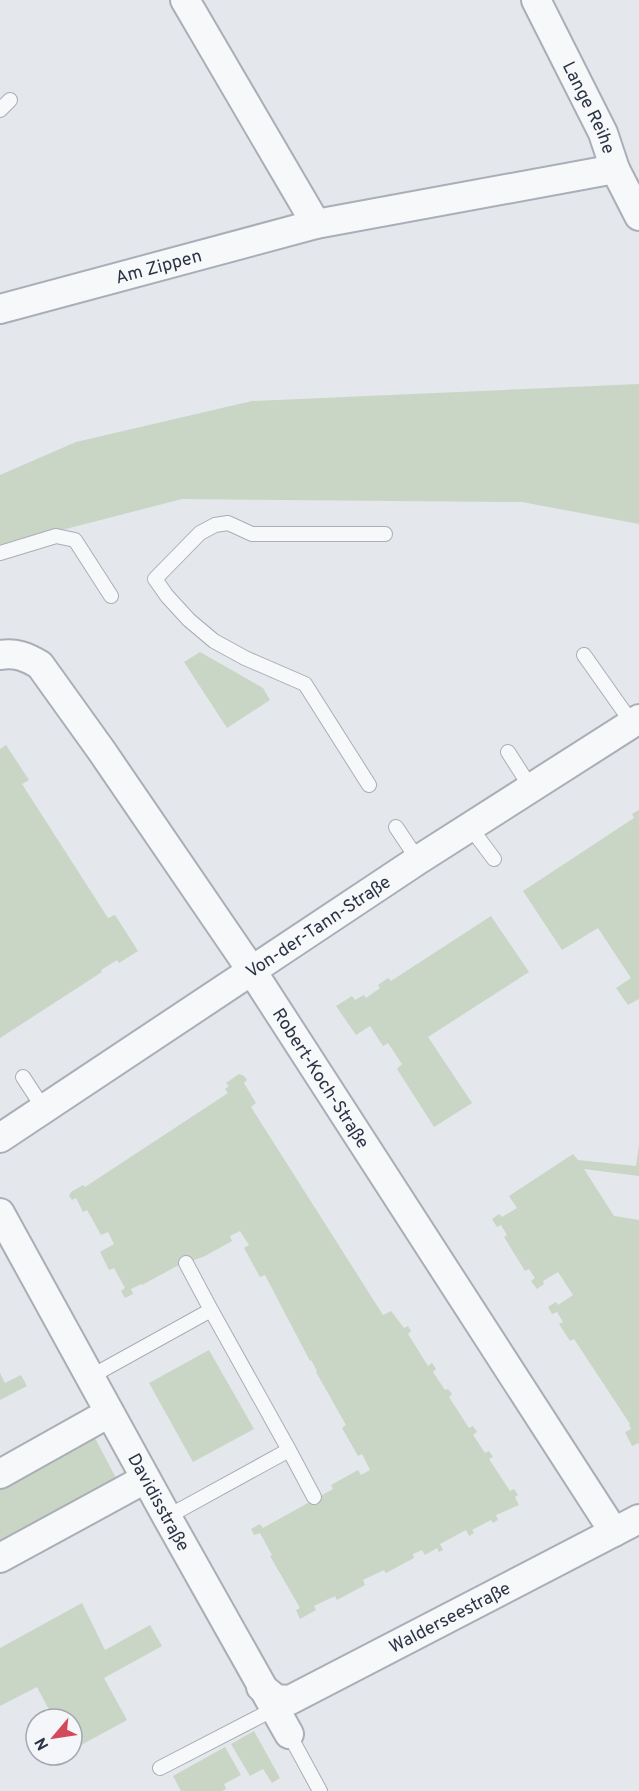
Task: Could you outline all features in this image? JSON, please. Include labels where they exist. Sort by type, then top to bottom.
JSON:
[{"type":"street","points":[[185,0],[316,224]]},
{"type":"street","name":"Lange Reihe","points":[[536,0],[603,133],[615,169],[639,216]]},
{"type":"street","name":"Am Zippen","points":[[0,309],[316,224],[615,169]]},
{"type":"street","name":"Robert-Koch-Straße","points":[[0,655],[8,653],[26,657],[40,665],[252,971],[627,1526]]},
{"type":"street","name":"Von-der-Tann-Straße","points":[[0,1138],[418,860],[636,721]]},
{"type":"street","name":"Davidisstraße","points":[[0,1214],[145,1479],[275,1699],[288,1734]]},
{"type":"street","points":[[0,1474],[109,1413]]},
{"type":"street","points":[[0,1558],[145,1479]]},
{"type":"street","name":"Walderseestraße","points":[[275,1699],[627,1526]]},
{"type":"lane","points":[[369,785],[305,684],[245,658],[214,641],[189,620],[155,579],[200,533],[215,525],[228,523],[252,534],[385,534]]},
{"type":"lane","points":[[0,553],[56,536],[75,540],[111,596]]},
{"type":"lane","points":[[584,655],[636,721]]},
{"type":"lane","points":[[508,752],[531,788]]},
{"type":"lane","points":[[396,827],[418,860]]},
{"type":"lane","points":[[470,827],[494,859]]},
{"type":"lane","points":[[24,1077],[44,1108]]},
{"type":"lane","points":[[186,1263],[314,1497]]},
{"type":"lane","points":[[90,1377],[211,1310]]},
{"type":"lane","points":[[167,1517],[289,1450]]},
{"type":"lane","points":[[160,1768],[275,1699]]},
{"type":"lane","name":"Davidisstraße","points":[[288,1734],[320,1791]]},
{"type":"green space","points":[[639,384],[639,524],[522,502],[182,499],[0,546],[0,475],[76,442],[252,401]]},
{"type":"green space","points":[[200,652],[263,688],[270,700],[227,728],[184,662]]},
{"type":"green space","points":[[6,745],[29,780],[22,784],[108,918],[115,915],[138,951],[119,963],[117,960],[101,970],[102,972],[0,1038],[0,749]]},
{"type":"green space","points":[[639,810],[639,999],[628,1005],[616,988],[631,978],[598,928],[562,950],[523,891],[634,818],[632,814]]},
{"type":"green space","points":[[491,916],[529,972],[428,1037],[472,1103],[434,1127],[397,1069],[402,1064],[388,1043],[383,1046],[370,1026],[356,1035],[336,1006],[352,996],[355,1000],[364,995],[366,998],[380,988],[378,985],[388,978],[391,981]]},
{"type":"green space","points":[[239,1074],[247,1080],[244,1083],[256,1103],[251,1107],[383,1315],[391,1311],[404,1328],[408,1326],[411,1331],[408,1334],[428,1366],[432,1363],[436,1369],[433,1372],[445,1390],[448,1389],[452,1394],[449,1397],[469,1428],[473,1426],[477,1432],[473,1435],[485,1453],[489,1451],[493,1457],[489,1459],[510,1491],[514,1489],[518,1495],[515,1497],[519,1505],[496,1515],[498,1520],[493,1523],[491,1520],[472,1530],[474,1533],[469,1536],[466,1530],[440,1544],[443,1550],[439,1552],[437,1548],[425,1555],[422,1550],[413,1554],[414,1558],[386,1573],[384,1570],[363,1580],[365,1585],[337,1600],[335,1596],[314,1606],[316,1610],[300,1619],[296,1610],[300,1608],[270,1556],[272,1555],[260,1533],[254,1535],[251,1529],[260,1524],[263,1528],[333,1489],[331,1485],[358,1470],[361,1475],[370,1470],[362,1454],[358,1456],[342,1428],[346,1425],[265,1275],[260,1277],[244,1248],[249,1245],[240,1231],[230,1236],[232,1241],[205,1256],[175,1267],[131,1289],[133,1294],[125,1298],[121,1291],[125,1288],[114,1268],[109,1270],[100,1252],[114,1244],[108,1232],[101,1235],[87,1210],[83,1212],[76,1198],[72,1200],[69,1196],[71,1192],[83,1185],[85,1187],[228,1093],[225,1089],[229,1086],[226,1083]]},
{"type":"green space","points":[[639,1145],[639,1176],[584,1169],[614,1216],[639,1220],[639,1443],[632,1446],[625,1432],[631,1429],[630,1424],[574,1339],[570,1341],[559,1324],[563,1322],[557,1312],[552,1314],[548,1307],[556,1302],[558,1305],[573,1295],[558,1272],[543,1281],[544,1284],[537,1289],[531,1281],[535,1278],[529,1269],[525,1271],[504,1237],[507,1235],[501,1225],[497,1227],[492,1219],[499,1214],[502,1217],[517,1208],[509,1196],[573,1154],[578,1160],[636,1166]]},
{"type":"green space","points":[[209,1350],[254,1429],[193,1462],[149,1383]]},
{"type":"green space","points":[[0,1373],[5,1383],[21,1375],[27,1386],[0,1400]]},
{"type":"green space","points":[[91,1437],[95,1438],[116,1482],[0,1546],[0,1487]]},
{"type":"green space","points":[[82,1603],[105,1650],[150,1625],[162,1646],[104,1678],[127,1720],[84,1743],[84,1707],[48,1707],[37,1687],[0,1706],[0,1648]]},
{"type":"green space","points":[[254,1731],[280,1778],[272,1783],[263,1769],[250,1776],[231,1744]]},
{"type":"green space","points":[[225,1747],[241,1775],[224,1784],[226,1789],[222,1791],[181,1791],[173,1776]]}]
